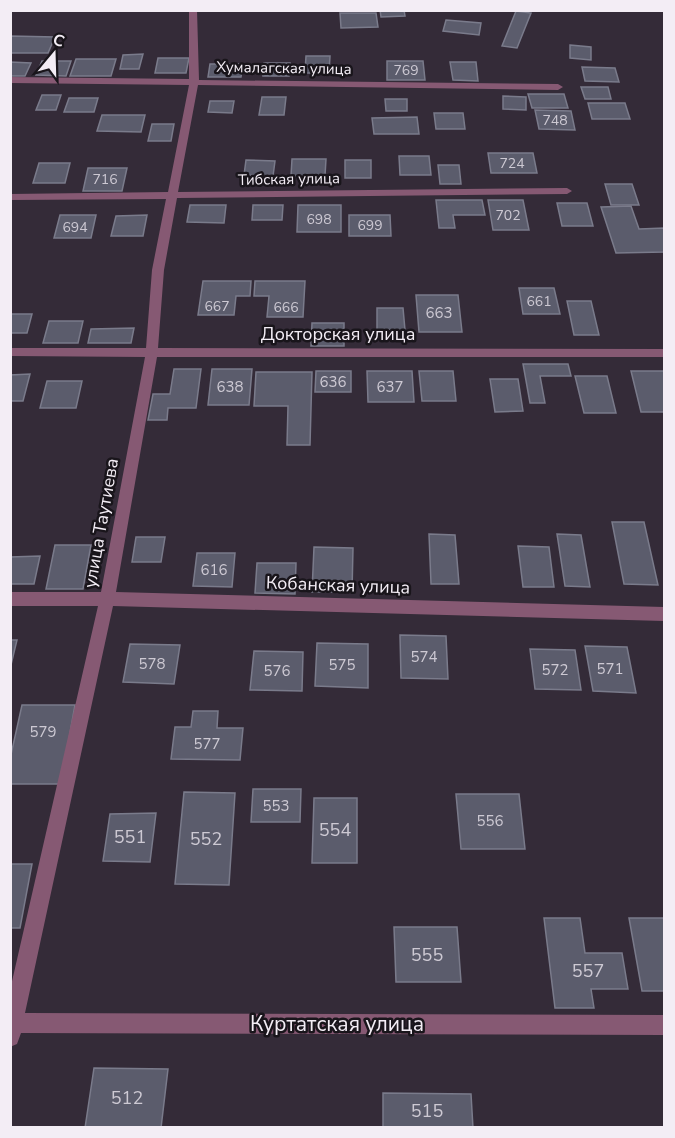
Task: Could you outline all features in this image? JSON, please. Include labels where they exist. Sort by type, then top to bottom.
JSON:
[{"type":"street","name":"улица Таутиева","points":[[11,1027],[107,599],[152,351],[158,270],[194,81],[193,10]]},
{"type":"street","name":"Хумалагская улица","points":[[10,81],[194,81],[558,87]]},
{"type":"street","name":"Тибская улица","points":[[10,197],[567,191]]},
{"type":"street","name":"Докторская улица","points":[[10,352],[664,353]]},
{"type":"street","name":"Кобанская улица","points":[[10,599],[107,599],[664,614]]},
{"type":"street","name":"Куртатская улица","points":[[11,1027],[664,1025]]},
{"type":"building","points":[[380,10],[404,10],[405,16],[381,17]]},
{"type":"building","points":[[516,11],[531,13],[517,48],[502,46]]},
{"type":"building","points":[[340,13],[376,13],[378,27],[341,28]]},
{"type":"building","points":[[446,20],[481,23],[479,35],[443,31]]},
{"type":"building","points":[[10,36],[55,37],[48,53],[10,53]]},
{"type":"building","points":[[570,45],[591,47],[591,60],[570,58]]},
{"type":"building","points":[[143,54],[139,69],[120,69],[123,55]]},
{"type":"building","points":[[306,56],[330,56],[329,73],[305,73]]},
{"type":"building","points":[[158,58],[189,58],[186,73],[155,73]]},
{"type":"building","points":[[76,59],[116,59],[111,76],[70,76]]},
{"type":"building","points":[[42,61],[71,61],[66,76],[36,75]]},
{"type":"building","points":[[387,61],[423,61],[425,80],[387,80]]},
{"type":"building","points":[[10,62],[31,63],[25,76],[10,76]]},
{"type":"building","points":[[450,62],[476,62],[478,81],[453,80]]},
{"type":"building","points":[[264,63],[290,63],[289,76],[263,76]]},
{"type":"building","points":[[210,64],[243,64],[241,77],[208,77]]},
{"type":"building","points":[[582,67],[615,68],[619,82],[585,81]]},
{"type":"building","points":[[581,87],[608,87],[611,99],[585,99]]},
{"type":"building","points":[[528,94],[564,94],[568,108],[532,108]]},
{"type":"building","points":[[42,95],[61,95],[56,110],[36,110]]},
{"type":"building","points":[[503,96],[526,97],[526,110],[503,109]]},
{"type":"building","points":[[262,97],[286,97],[284,115],[259,115]]},
{"type":"building","points":[[69,98],[98,98],[94,112],[64,112]]},
{"type":"building","points":[[385,99],[407,99],[407,111],[386,111]]},
{"type":"building","points":[[210,101],[234,101],[232,113],[208,112]]},
{"type":"building","points":[[588,103],[625,103],[630,119],[592,119]]},
{"type":"building","points":[[535,110],[571,111],[575,130],[539,129]]},
{"type":"building","points":[[434,113],[463,113],[465,129],[436,129]]},
{"type":"building","points":[[102,115],[145,115],[141,132],[97,131]]},
{"type":"building","points":[[417,117],[419,134],[374,134],[372,118]]},
{"type":"building","points":[[152,124],[174,124],[171,141],[148,141]]},
{"type":"building","points":[[488,153],[533,153],[537,173],[491,173]]},
{"type":"building","points":[[399,156],[429,156],[431,175],[400,175]]},
{"type":"building","points":[[292,159],[326,159],[325,176],[291,176]]},
{"type":"building","points":[[246,160],[275,161],[273,176],[244,175]]},
{"type":"building","points":[[345,160],[371,160],[371,178],[345,178]]},
{"type":"building","points":[[39,163],[70,163],[65,183],[33,183]]},
{"type":"building","points":[[438,165],[459,165],[461,184],[440,184]]},
{"type":"building","points":[[88,168],[127,168],[122,191],[83,191]]},
{"type":"building","points":[[605,184],[632,184],[639,205],[611,205]]},
{"type":"building","points":[[436,200],[482,200],[485,215],[453,215],[455,228],[439,228]]},
{"type":"building","points":[[488,200],[523,200],[529,230],[493,230]]},
{"type":"building","points":[[557,203],[587,203],[593,226],[562,226]]},
{"type":"building","points":[[190,205],[226,205],[224,223],[187,222]]},
{"type":"building","points":[[253,205],[283,205],[282,220],[252,220]]},
{"type":"building","points":[[298,205],[341,205],[341,232],[297,232]]},
{"type":"building","points":[[631,206],[639,229],[664,228],[664,252],[616,253],[601,207]]},
{"type":"building","points":[[60,215],[96,215],[91,238],[54,238]]},
{"type":"building","points":[[147,215],[143,236],[111,236],[116,216]]},
{"type":"building","points":[[349,215],[390,215],[391,236],[349,236]]},
{"type":"building","points":[[203,281],[251,281],[250,296],[236,296],[234,315],[198,315]]},
{"type":"building","points":[[255,281],[305,281],[303,317],[267,317],[269,296],[254,296]]},
{"type":"building","points":[[519,288],[554,288],[560,314],[523,314]]},
{"type":"building","points":[[416,295],[458,295],[462,332],[419,332]]},
{"type":"building","points":[[567,301],[591,301],[599,335],[574,335]]},
{"type":"building","points":[[377,308],[403,308],[405,330],[377,330]]},
{"type":"building","points":[[10,314],[32,314],[27,333],[10,333]]},
{"type":"building","points":[[49,321],[83,321],[78,343],[43,343]]},
{"type":"building","points":[[312,323],[344,323],[344,346],[311,346]]},
{"type":"building","points":[[134,328],[131,343],[88,343],[91,329]]},
{"type":"building","points":[[523,364],[568,364],[571,376],[540,376],[545,403],[530,403]]},
{"type":"building","points":[[174,369],[201,369],[196,408],[168,408],[167,420],[148,420],[153,394],[170,394]]},
{"type":"building","points":[[212,369],[252,369],[249,405],[208,405]]},
{"type":"building","points":[[316,371],[351,371],[351,392],[315,392]]},
{"type":"building","points":[[367,371],[412,371],[414,402],[368,402]]},
{"type":"building","points":[[419,371],[453,371],[456,401],[422,401]]},
{"type":"building","points":[[631,371],[664,371],[664,412],[641,412]]},
{"type":"building","points":[[256,372],[312,372],[310,445],[287,445],[288,406],[254,406]]},
{"type":"building","points":[[30,374],[23,401],[10,401],[10,375]]},
{"type":"building","points":[[575,376],[607,376],[616,413],[584,413]]},
{"type":"building","points":[[490,379],[518,379],[523,411],[495,412]]},
{"type":"building","points":[[47,381],[82,381],[76,408],[40,408]]},
{"type":"building","points":[[612,522],[644,522],[658,585],[624,584]]},
{"type":"building","points":[[429,534],[455,535],[459,584],[431,584]]},
{"type":"building","points":[[557,534],[581,535],[590,587],[565,586]]},
{"type":"building","points":[[136,537],[165,537],[161,562],[132,562]]},
{"type":"building","points":[[55,545],[91,545],[83,589],[46,589]]},
{"type":"building","points":[[518,546],[549,547],[554,587],[523,587]]},
{"type":"building","points":[[314,547],[353,548],[352,592],[312,592]]},
{"type":"building","points":[[197,553],[235,553],[232,587],[193,586]]},
{"type":"building","points":[[40,556],[34,584],[10,584],[10,557]]},
{"type":"building","points":[[257,563],[296,563],[295,594],[255,593]]},
{"type":"building","points":[[400,635],[446,636],[448,679],[401,678]]},
{"type":"building","points":[[10,640],[17,640],[10,669]]},
{"type":"building","points":[[317,643],[368,644],[368,688],[315,686]]},
{"type":"building","points":[[130,644],[180,645],[174,684],[123,682]]},
{"type":"building","points":[[585,646],[627,647],[636,693],[593,691]]},
{"type":"building","points":[[530,649],[575,650],[581,690],[535,689]]},
{"type":"building","points":[[254,651],[303,652],[302,691],[250,690]]},
{"type":"building","points":[[22,705],[75,705],[61,784],[10,784],[10,759]]},
{"type":"building","points":[[193,711],[218,711],[217,728],[243,728],[240,760],[171,759],[175,727],[191,727]]},
{"type":"building","points":[[253,789],[301,789],[300,822],[251,822]]},
{"type":"building","points":[[184,792],[235,793],[229,885],[175,884]]},
{"type":"building","points":[[456,794],[519,794],[525,849],[461,849]]},
{"type":"building","points":[[314,798],[357,798],[357,863],[312,863]]},
{"type":"building","points":[[156,813],[150,862],[103,861],[110,814]]},
{"type":"building","points":[[10,864],[32,864],[20,928],[10,928]]},
{"type":"building","points":[[544,918],[580,918],[585,953],[622,953],[628,989],[591,989],[594,1008],[555,1008]]},
{"type":"building","points":[[629,918],[664,918],[664,991],[642,991]]},
{"type":"building","points":[[394,927],[457,927],[461,982],[396,982]]},
{"type":"building","points":[[94,1068],[168,1069],[161,1128],[85,1128]]},
{"type":"building","points":[[383,1093],[471,1094],[473,1128],[383,1128]]}]
